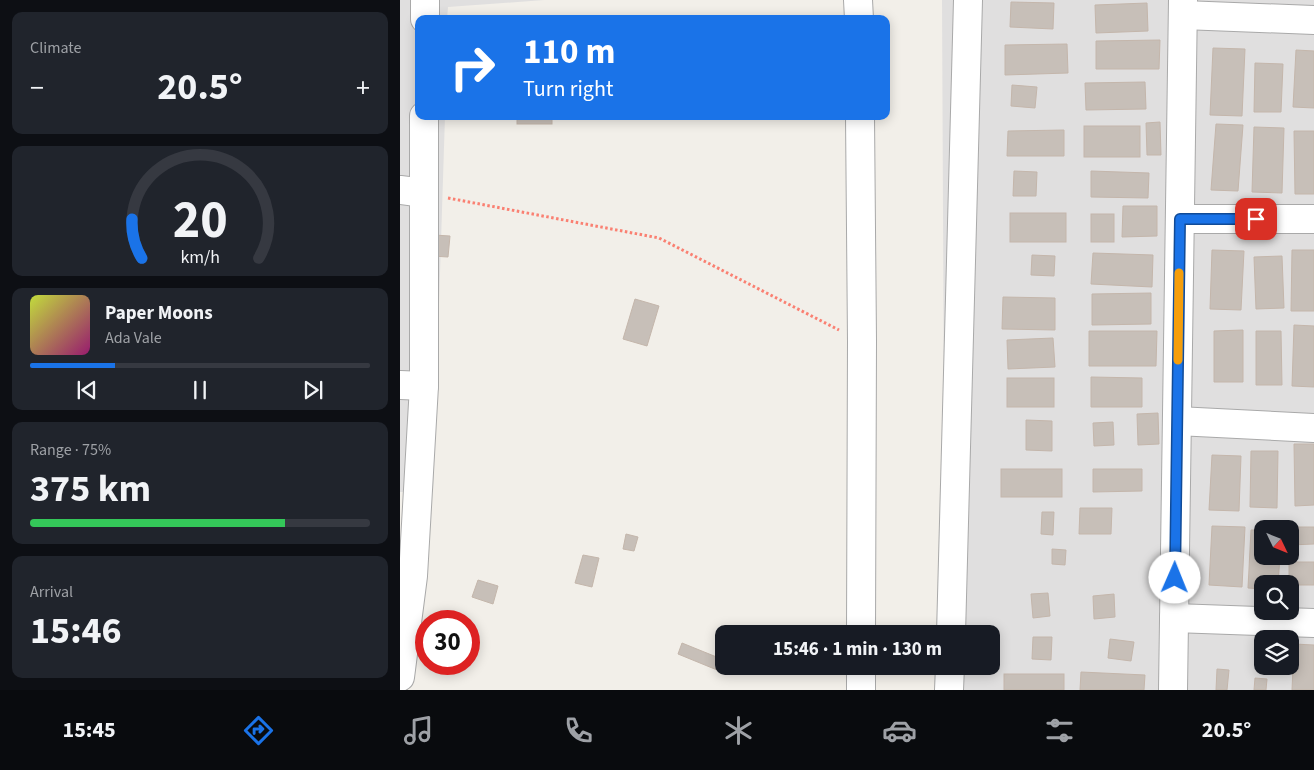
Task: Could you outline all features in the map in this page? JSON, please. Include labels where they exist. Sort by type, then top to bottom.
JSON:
[{"type":"street","points":[[425,0],[425,15]]},
{"type":"street","points":[[858,0],[859,15]]},
{"type":"street","points":[[951,625],[968,0]]},
{"type":"street","points":[[1173,690],[1183,7],[1314,20]]},
{"type":"street","points":[[400,677],[413,576],[412,192],[423,120]]},
{"type":"street","points":[[860,120],[862,341],[861,625]]},
{"type":"street","points":[[1180,219],[1314,219]]},
{"type":"street","points":[[1177,421],[1314,428]]},
{"type":"street","points":[[1174,618],[1314,623]]},
{"type":"street","points":[[861,675],[861,690]]},
{"type":"street","points":[[950,675],[950,690]]},
{"type":"path","points":[[412,192],[659,238],[862,341]]},
{"type":"shaded area","points":[[400,0],[544,0],[448,7],[447,15],[415,15],[415,120],[445,120],[433,492],[400,492]]},
{"type":"shaded area","points":[[942,0],[1314,0],[1314,690],[945,690],[945,675],[1000,675],[1000,625],[945,625]]},
{"type":"building","points":[[1011,2],[1054,3],[1053,29],[1010,27]]},
{"type":"building","points":[[1147,3],[1148,31],[1096,33],[1095,5]]},
{"type":"building","points":[[1160,40],[1159,69],[1096,69],[1096,41]]},
{"type":"building","points":[[1067,44],[1068,73],[1005,75],[1005,45]]},
{"type":"building","points":[[1213,48],[1245,49],[1242,116],[1210,115]]},
{"type":"building","points":[[1296,50],[1314,51],[1314,108],[1293,107]]},
{"type":"building","points":[[1255,63],[1283,64],[1281,112],[1254,112]]},
{"type":"building","points":[[1145,82],[1146,109],[1086,110],[1085,83]]},
{"type":"building","points":[[1012,85],[1037,87],[1035,108],[1011,106]]},
{"type":"building","points":[[517,120],[552,120],[552,124],[517,124]]},
{"type":"building","points":[[1160,122],[1161,155],[1147,155],[1146,123]]},
{"type":"building","points":[[1216,124],[1243,125],[1238,191],[1211,190]]},
{"type":"building","points":[[1084,126],[1140,126],[1140,157],[1084,157]]},
{"type":"building","points":[[1254,127],[1284,128],[1282,193],[1252,192]]},
{"type":"building","points":[[1064,130],[1064,156],[1007,156],[1008,131]]},
{"type":"building","points":[[1294,131],[1314,131],[1314,194],[1295,194]]},
{"type":"building","points":[[1014,171],[1037,172],[1036,196],[1013,196]]},
{"type":"building","points":[[1091,171],[1149,173],[1148,198],[1091,197]]},
{"type":"building","points":[[1123,206],[1157,206],[1157,236],[1122,237]]},
{"type":"building","points":[[1010,213],[1066,213],[1066,242],[1010,242]]},
{"type":"building","points":[[1091,214],[1114,214],[1114,242],[1091,242]]},
{"type":"building","points":[[434,235],[450,236],[448,257],[432,256]]},
{"type":"building","points":[[1212,250],[1244,251],[1241,310],[1210,309]]},
{"type":"building","points":[[1292,250],[1314,250],[1314,311],[1291,311]]},
{"type":"building","points":[[1093,253],[1153,255],[1152,287],[1091,284]]},
{"type":"building","points":[[1032,255],[1055,256],[1054,276],[1031,275]]},
{"type":"building","points":[[1282,256],[1284,308],[1256,309],[1254,257]]},
{"type":"building","points":[[1151,293],[1151,324],[1092,325],[1092,294]]},
{"type":"building","points":[[1003,297],[1055,298],[1055,330],[1002,329]]},
{"type":"building","points":[[635,299],[659,306],[647,346],[623,339]]},
{"type":"building","points":[[1294,325],[1314,326],[1314,387],[1292,386]]},
{"type":"building","points":[[1243,330],[1243,382],[1214,382],[1214,331]]},
{"type":"building","points":[[1089,331],[1157,331],[1156,366],[1089,366]]},
{"type":"building","points":[[1256,331],[1281,331],[1282,385],[1256,385]]},
{"type":"building","points":[[1053,338],[1055,367],[1008,369],[1007,340]]},
{"type":"building","points":[[1091,377],[1142,378],[1142,407],[1091,407]]},
{"type":"building","points":[[1007,378],[1054,378],[1054,407],[1007,407]]},
{"type":"building","points":[[1158,413],[1159,444],[1138,445],[1137,414]]},
{"type":"building","points":[[1026,420],[1052,421],[1052,451],[1026,450]]},
{"type":"building","points":[[1113,422],[1114,445],[1094,446],[1093,423]]},
{"type":"building","points":[[1294,444],[1314,444],[1314,505],[1295,506]]},
{"type":"building","points":[[1251,451],[1278,451],[1277,508],[1250,507]]},
{"type":"building","points":[[1212,455],[1241,456],[1239,511],[1209,510]]},
{"type":"building","points":[[1001,469],[1062,469],[1062,497],[1001,497]]},
{"type":"building","points":[[1093,469],[1142,469],[1142,491],[1093,492]]},
{"type":"building","points":[[1080,508],[1112,508],[1111,534],[1079,534]]},
{"type":"building","points":[[1042,512],[1054,512],[1053,535],[1041,534]]},
{"type":"building","points":[[1212,526],[1245,527],[1242,587],[1209,585]]},
{"type":"building","points":[[1299,527],[1314,527],[1314,544],[1299,545]]},
{"type":"building","points":[[1251,530],[1254,530],[1254,565],[1279,565],[1279,575],[1254,575],[1254,588],[1248,588]]},
{"type":"building","points":[[626,534],[638,537],[634,551],[623,549]]},
{"type":"building","points":[[1052,549],[1066,550],[1065,565],[1052,564]]},
{"type":"building","points":[[583,555],[599,558],[592,587],[575,583]]},
{"type":"building","points":[[1299,562],[1314,562],[1314,585],[1299,585],[1299,575],[1289,575],[1289,565],[1299,565]]},
{"type":"building","points":[[478,580],[498,586],[493,604],[472,597]]},
{"type":"building","points":[[1048,593],[1050,616],[1033,618],[1031,594]]},
{"type":"building","points":[[1114,594],[1115,617],[1094,619],[1093,596]]},
{"type":"building","points":[[1033,637],[1052,637],[1051,660],[1032,659]]},
{"type":"building","points":[[1110,639],[1134,642],[1131,661],[1108,658]]},
{"type":"building","points":[[682,643],[715,656],[715,669],[678,654]]},
{"type":"building","points":[[1299,644],[1314,645],[1314,690],[1292,690],[1293,675],[1299,675]]},
{"type":"building","points":[[1217,669],[1229,670],[1227,690],[1216,690]]},
{"type":"building","points":[[1081,672],[1145,675],[1144,690],[1080,690]]},
{"type":"building","points":[[1004,674],[1064,674],[1064,690],[1004,690]]},
{"type":"building","points":[[1255,678],[1267,679],[1266,690],[1254,690]]},
{"type":"slow traffic","points":[[1178,360],[1179,273]]},
{"type":"route","points":[[1175,578],[1180,219],[1256,219]]}]
